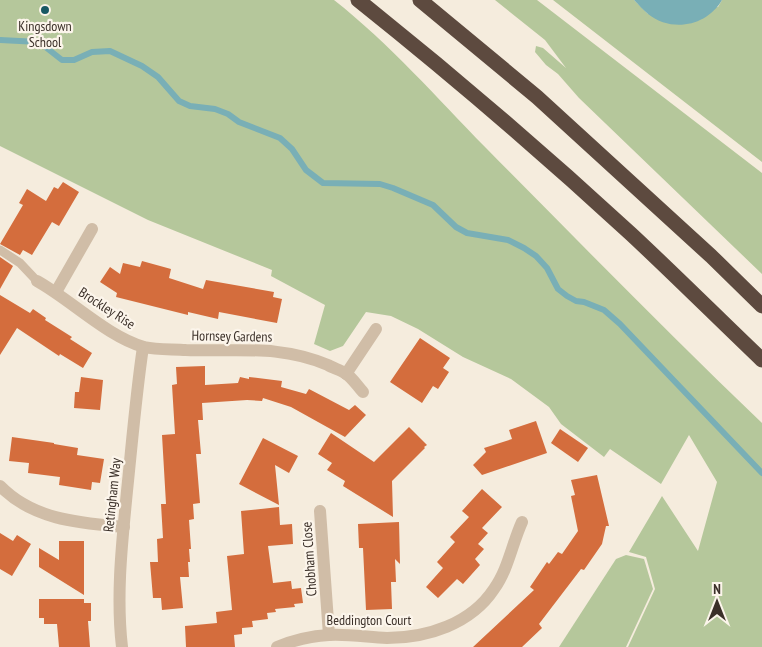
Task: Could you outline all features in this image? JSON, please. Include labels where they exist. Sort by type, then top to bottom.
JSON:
[{"type":"highway","points":[[358,0],[432,60],[631,234],[762,360]]},
{"type":"highway","points":[[420,0],[537,98],[711,256],[762,306]]},
{"type":"street","name":"Brockley Rise","points":[[56,292],[92,229]]},
{"type":"street","name":"Brockley Rise","points":[[38,281],[120,336],[143,346]]},
{"type":"street","points":[[346,374],[376,329]]},
{"type":"street","name":"Hornsey Gardens","points":[[143,346],[185,350],[260,349],[277,351],[308,358],[346,374],[363,392]]},
{"type":"street","name":"Retingham Way","points":[[122,647],[118,602],[143,346]]},
{"type":"street","points":[[0,486],[23,504],[54,517],[74,522],[124,527]]},
{"type":"street","name":"Chobham Close","points":[[320,511],[329,634]]},
{"type":"street","name":"Beddington Court","points":[[277,647],[296,640],[329,634],[388,642],[436,632],[470,614],[494,590],[508,560],[522,522]]},
{"type":"lane","points":[[0,250],[20,263],[38,281]]},
{"type":"green space","points":[[0,0],[334,0],[355,17],[412,71],[623,286],[762,423],[762,647],[628,647],[655,589],[646,557],[629,552],[662,496],[698,551],[717,482],[689,435],[661,484],[610,449],[604,457],[561,424],[549,407],[511,379],[463,357],[418,329],[391,316],[366,312],[343,346],[330,351],[314,344],[325,305],[271,276],[272,270],[148,220],[0,146]]},
{"type":"green space","points":[[495,0],[537,0],[762,173],[762,274],[579,98],[558,74],[546,65],[535,52],[536,46],[543,48],[566,68],[545,40]]},
{"type":"green space","points":[[553,0],[634,0],[648,14],[718,7],[722,0],[762,0],[762,162]]},
{"type":"green space","points":[[626,555],[644,559],[653,589],[626,647],[559,647],[616,559]]},
{"type":"water","points":[[634,0],[722,0],[707,16],[698,21],[678,25],[657,20]]},
{"type":"building","points":[[63,182],[79,192],[59,226],[52,222],[32,255],[23,250],[20,255],[0,244],[23,205],[19,203],[27,189],[46,201],[54,187],[58,189]]},
{"type":"building","points":[[0,257],[13,266],[0,289]]},
{"type":"building","points":[[142,261],[171,269],[169,278],[203,289],[206,280],[274,292],[273,297],[282,299],[277,323],[219,312],[218,319],[188,312],[188,315],[116,297],[117,293],[100,282],[110,267],[120,274],[123,263],[140,267]]},
{"type":"building","points":[[0,295],[30,313],[33,309],[46,318],[45,320],[72,337],[70,339],[92,353],[83,368],[60,354],[59,356],[17,328],[0,355]]},
{"type":"building","points":[[420,338],[450,358],[443,368],[449,372],[438,389],[433,386],[422,403],[390,382]]},
{"type":"building","points":[[205,366],[205,385],[238,383],[240,377],[282,381],[281,387],[306,394],[309,389],[349,410],[355,405],[366,415],[345,437],[291,407],[263,398],[262,401],[202,403],[203,420],[198,420],[201,454],[196,454],[200,503],[193,504],[194,519],[189,520],[191,549],[189,549],[190,562],[188,562],[189,577],[180,577],[183,608],[162,610],[161,598],[153,598],[150,562],[158,562],[157,539],[163,538],[161,504],[166,504],[162,435],[175,434],[172,385],[177,384],[176,367]]},
{"type":"building","points":[[81,377],[103,380],[100,410],[74,408],[75,392],[79,392]]},
{"type":"building","points":[[536,421],[547,453],[482,475],[473,465],[486,452],[484,448],[512,439],[509,430]]},
{"type":"building","points":[[409,427],[427,445],[392,481],[393,517],[343,486],[345,481],[327,470],[332,463],[318,454],[331,433],[374,462]]},
{"type":"building","points":[[560,429],[588,448],[578,462],[551,443]]},
{"type":"building","points":[[12,437],[78,448],[77,455],[104,459],[100,483],[92,482],[91,490],[59,485],[60,477],[28,473],[29,463],[9,461]]},
{"type":"building","points":[[263,438],[298,456],[289,473],[275,465],[279,505],[239,484]]},
{"type":"building","points":[[597,475],[609,526],[606,526],[602,544],[584,570],[581,569],[539,624],[542,628],[522,647],[473,647],[534,590],[530,587],[547,562],[549,564],[558,552],[562,554],[578,531],[571,496],[575,495],[571,480]]},
{"type":"building","points":[[482,489],[502,507],[482,528],[488,533],[478,544],[484,549],[475,559],[480,565],[463,584],[457,579],[438,598],[426,587],[443,568],[437,562],[455,542],[450,537],[469,517],[462,511]]},
{"type":"building","points":[[279,507],[280,525],[292,524],[293,544],[268,546],[273,583],[291,581],[292,589],[301,588],[303,603],[294,604],[295,607],[275,609],[276,612],[267,613],[268,619],[252,621],[253,627],[242,628],[242,634],[234,635],[235,647],[186,647],[185,626],[217,623],[216,612],[232,610],[227,556],[244,554],[241,511]]},
{"type":"building","points":[[399,522],[400,564],[395,559],[396,582],[391,582],[392,609],[366,610],[363,548],[359,548],[358,524]]},
{"type":"building","points":[[0,533],[13,541],[17,535],[31,544],[12,576],[0,569]]},
{"type":"building","points":[[59,541],[84,541],[84,595],[39,567],[39,548],[59,560]]},
{"type":"building","points":[[39,599],[84,599],[84,603],[91,603],[91,621],[88,621],[90,647],[59,647],[57,624],[44,624],[44,618],[39,618]]},
{"type":"waterway","points":[[0,40],[39,42],[62,60],[74,60],[92,52],[110,51],[142,66],[158,77],[179,101],[190,106],[215,109],[228,114],[239,122],[280,138],[292,149],[306,170],[323,183],[380,184],[393,188],[433,205],[456,227],[467,233],[508,240],[524,248],[536,256],[547,268],[558,289],[576,301],[604,310],[620,324],[762,473]]},
{"type":"place","name":"Kingsdown School","points":[[45,10]]}]
